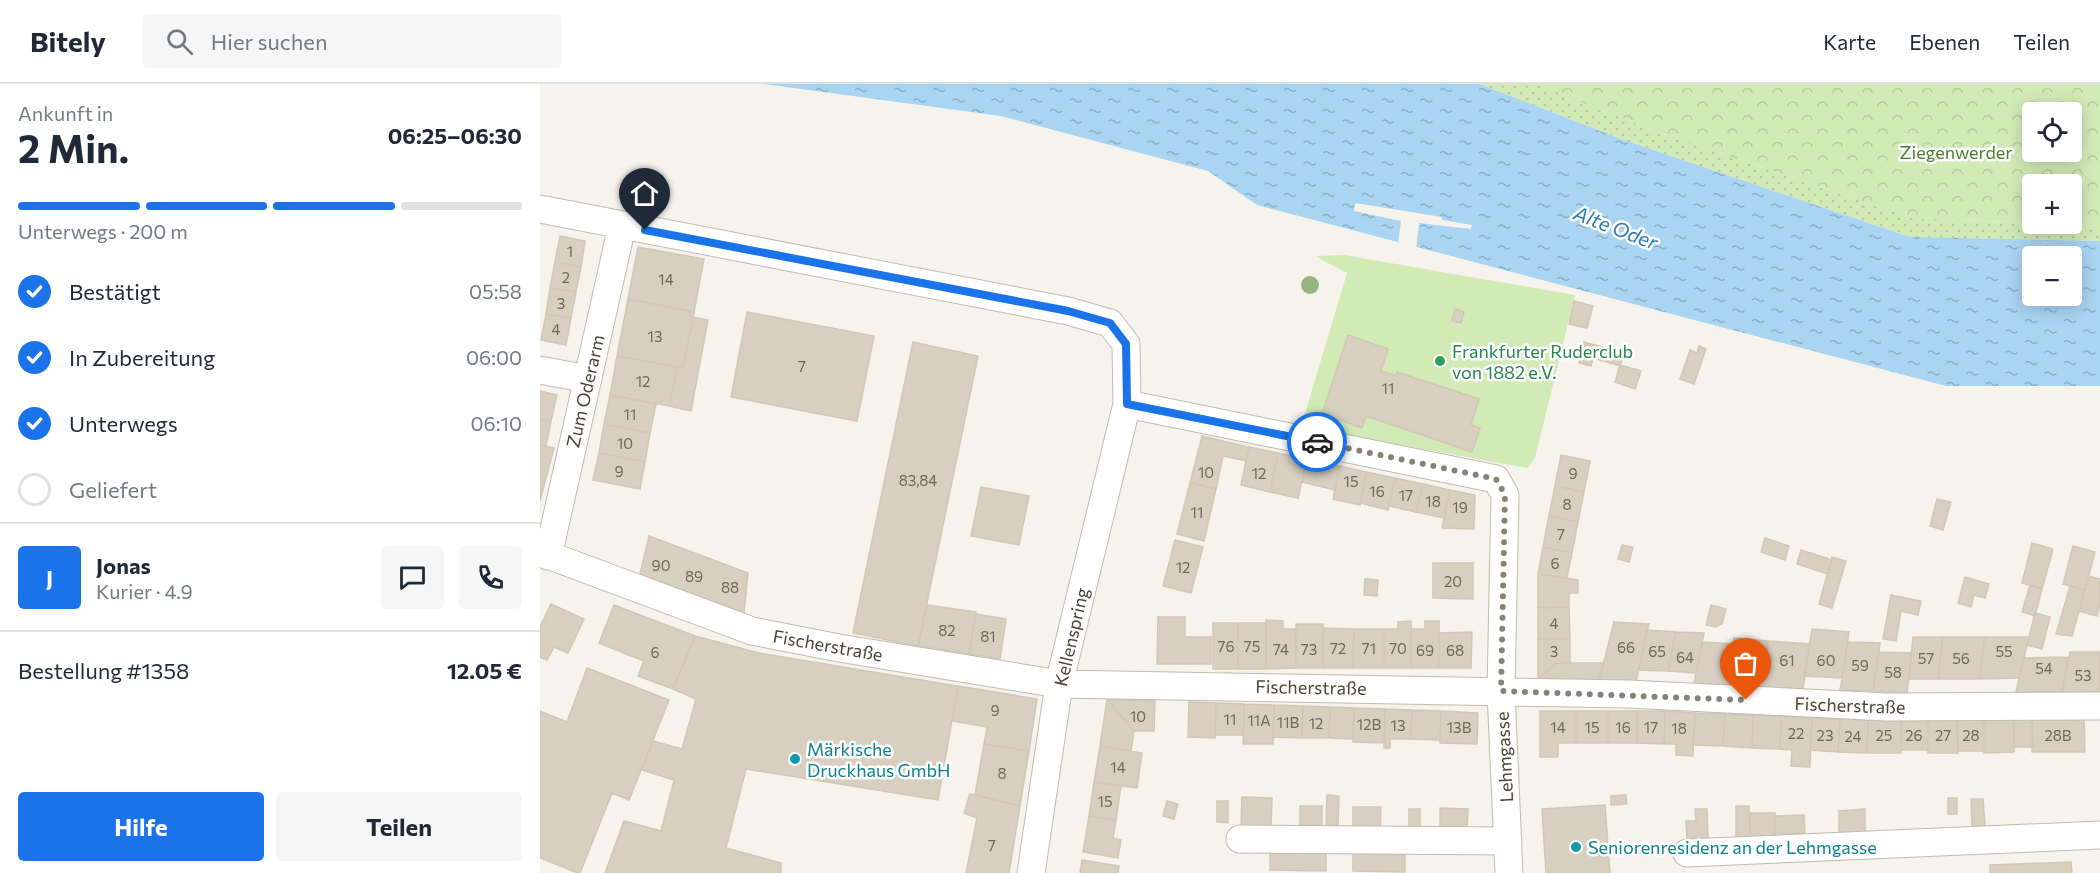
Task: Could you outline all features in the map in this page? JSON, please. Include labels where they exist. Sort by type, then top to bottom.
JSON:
[{"type":"street","name":"Kellenspring","points":[[540,209],[1068,311],[1110,323],[1126,344],[1127,404],[1059,684],[1030,873]]},
{"type":"street","name":"Zum Oderarm","points":[[544,554],[588,379],[622,226]]},
{"type":"street","points":[[540,370],[588,379]]},
{"type":"street","name":"Lehmgasse","points":[[1127,404],[1496,479],[1505,495],[1501,691],[1509,873]]},
{"type":"street","name":"Fischerstraße","points":[[544,554],[752,631],[839,648],[1059,684],[1629,694],[1886,707],[2100,706]]},
{"type":"street","points":[[1687,853],[2100,835]]},
{"type":"street","points":[[1240,839],[1508,841]]},
{"type":"green space","name":"Ziegenwerder","points":[[1480,84],[1536,84],[1660,133],[1913,218],[2022,223],[2022,234],[2082,234],[2082,225],[2100,226],[2100,241],[1910,237],[1621,139]]},
{"type":"green space","name":"Ziegenwerder","points":[[1536,84],[2100,84],[2100,226],[2082,225],[2082,174],[2022,174],[2022,223],[1913,218],[1660,133]]},
{"type":"green space","name":"Frankfurter Ruderclub von 1882 e.V.","points":[[1344,255],[1575,295],[1535,458],[1528,468],[1301,427],[1347,273],[1315,256]]},
{"type":"water","name":"Alte Oder","points":[[764,84],[1480,84],[1621,139],[1910,237],[2100,241],[2100,386],[1946,386],[1257,205],[1208,171],[1001,116]]},
{"type":"pier","points":[[1355,203],[1442,217],[1442,220],[1472,225],[1471,229],[1419,223],[1416,249],[1398,244],[1401,221],[1354,211]]},
{"type":"building","points":[[560,236],[585,241],[581,267],[555,262]]},
{"type":"building","points":[[638,247],[704,259],[694,312],[628,299]]},
{"type":"building","points":[[555,262],[581,267],[576,292],[550,288]]},
{"type":"building","points":[[550,288],[576,292],[571,318],[546,314]]},
{"type":"building","points":[[628,299],[694,312],[683,368],[617,356]]},
{"type":"building","points":[[1574,301],[1593,306],[1587,328],[1569,324]]},
{"type":"building","points":[[1455,309],[1464,312],[1461,323],[1452,321]]},
{"type":"building","points":[[747,312],[874,336],[857,421],[731,397]]},
{"type":"building","points":[[546,314],[571,318],[566,345],[541,340]]},
{"type":"building","points":[[693,317],[708,320],[691,411],[669,406],[677,367],[683,368]]},
{"type":"building","points":[[1348,335],[1388,349],[1381,371],[1396,376],[1397,372],[1479,399],[1471,425],[1480,428],[1472,452],[1366,416],[1362,428],[1322,414]]},
{"type":"building","points":[[913,342],[978,356],[918,646],[853,633]]},
{"type":"building","points":[[1584,342],[1624,353],[1620,366],[1593,358],[1591,366],[1579,363]]},
{"type":"building","points":[[1699,346],[1706,349],[1694,384],[1680,379],[1690,350],[1697,353]]},
{"type":"building","points":[[617,356],[677,367],[669,406],[610,395]]},
{"type":"building","points":[[1620,365],[1641,371],[1635,389],[1615,382]]},
{"type":"building","points":[[540,391],[557,395],[551,421],[540,419]]},
{"type":"building","points":[[610,395],[656,404],[650,433],[604,424]]},
{"type":"building","points":[[540,419],[551,421],[546,446],[540,445]]},
{"type":"building","points":[[604,424],[650,433],[645,462],[599,453]]},
{"type":"building","points":[[1202,436],[1249,447],[1246,461],[1223,456],[1216,489],[1190,483]]},
{"type":"building","points":[[540,445],[554,448],[540,501]]},
{"type":"building","points":[[1249,447],[1278,453],[1270,492],[1241,485]]},
{"type":"building","points":[[599,453],[645,462],[640,489],[593,480]]},
{"type":"building","points":[[1278,453],[1307,459],[1298,498],[1270,492]]},
{"type":"building","points":[[1561,455],[1590,461],[1584,492],[1555,486]]},
{"type":"building","points":[[1307,459],[1340,466],[1335,490],[1302,482]]},
{"type":"building","points":[[1340,466],[1367,472],[1360,505],[1333,499]]},
{"type":"building","points":[[1367,472],[1395,478],[1388,510],[1360,503]]},
{"type":"building","points":[[1395,478],[1423,484],[1416,512],[1389,506]]},
{"type":"building","points":[[1190,483],[1216,489],[1204,541],[1177,534]]},
{"type":"building","points":[[1423,484],[1450,490],[1444,518],[1416,512]]},
{"type":"building","points":[[1555,486],[1584,492],[1578,522],[1549,516]]},
{"type":"building","points":[[981,487],[1029,496],[1019,545],[971,536]]},
{"type":"building","points":[[1450,490],[1475,495],[1474,529],[1442,528]]},
{"type":"building","points":[[1937,499],[1951,502],[1943,530],[1930,526]]},
{"type":"building","points":[[1549,516],[1578,522],[1572,553],[1543,547]]},
{"type":"building","points":[[649,536],[748,573],[744,613],[640,574]]},
{"type":"building","points":[[1765,538],[1789,546],[1785,560],[1761,552]]},
{"type":"building","points":[[1175,540],[1203,547],[1191,593],[1163,586]]},
{"type":"building","points":[[2032,543],[2053,549],[2042,589],[2022,583]]},
{"type":"building","points":[[1622,545],[1633,547],[1629,562],[1618,559]]},
{"type":"building","points":[[2073,546],[2095,552],[2085,590],[2063,584]]},
{"type":"building","points":[[1543,547],[1572,553],[1567,578],[1538,574]]},
{"type":"building","points":[[1801,550],[1832,560],[1828,574],[1797,564]]},
{"type":"building","points":[[1832,557],[1846,561],[1832,608],[1819,604]]},
{"type":"building","points":[[1433,563],[1473,563],[1473,599],[1433,598]]},
{"type":"building","points":[[1538,574],[1578,580],[1578,593],[1569,593],[1569,607],[1538,608]]},
{"type":"building","points":[[2089,576],[2100,579],[2100,605],[2097,616],[2079,611]]},
{"type":"building","points":[[1965,577],[1989,584],[1985,598],[1974,595],[1971,607],[1958,603]]},
{"type":"building","points":[[1365,579],[1378,580],[1377,596],[1364,595]]},
{"type":"building","points":[[2030,585],[2042,589],[2035,616],[2022,612]]},
{"type":"building","points":[[2070,586],[2085,590],[2072,636],[2056,634]]},
{"type":"building","points":[[1891,595],[1921,601],[1918,615],[1901,611],[1896,641],[1883,639]]},
{"type":"building","points":[[551,604],[584,619],[568,653],[554,647],[547,660],[540,657],[540,627]]},
{"type":"building","points":[[614,605],[695,636],[673,689],[638,676],[644,661],[599,643]]},
{"type":"building","points":[[927,605],[976,612],[969,654],[918,646]]},
{"type":"building","points":[[1711,605],[1726,609],[1722,624],[1715,627],[1706,625]]},
{"type":"building","points":[[1569,607],[1570,639],[1538,639],[1538,608]]},
{"type":"building","points":[[2035,613],[2050,617],[2042,649],[2027,645]]},
{"type":"building","points":[[976,614],[1006,619],[1000,659],[969,654]]},
{"type":"building","points":[[1158,617],[1185,617],[1185,637],[1211,637],[1211,664],[1157,664]]},
{"type":"building","points":[[1266,620],[1283,621],[1283,629],[1295,629],[1296,668],[1266,669]]},
{"type":"building","points":[[1411,621],[1411,668],[1384,668],[1384,629],[1398,629],[1398,622]]},
{"type":"building","points":[[1425,621],[1439,621],[1439,668],[1411,668],[1411,629],[1425,629]]},
{"type":"building","points":[[1614,622],[1649,624],[1636,682],[1599,681]]},
{"type":"building","points":[[1213,623],[1238,623],[1238,669],[1213,669]]},
{"type":"building","points":[[1238,623],[1266,623],[1266,669],[1238,669]]},
{"type":"building","points":[[1296,624],[1323,624],[1323,668],[1296,668]]},
{"type":"building","points":[[1323,628],[1354,629],[1353,668],[1323,668]]},
{"type":"building","points":[[1354,629],[1384,629],[1384,668],[1353,668]]},
{"type":"building","points":[[1812,629],[1849,632],[1842,678],[1804,676]]},
{"type":"building","points":[[1647,630],[1676,632],[1668,671],[1639,670]]},
{"type":"building","points":[[1472,632],[1471,668],[1439,668],[1439,633]]},
{"type":"building","points":[[1676,632],[1704,633],[1696,673],[1668,671]]},
{"type":"building","name":"Märkische Druckhaus GmbH","points":[[695,636],[759,653],[958,686],[938,800],[746,769],[726,848],[781,863],[781,873],[605,873],[624,821],[661,831],[674,780],[642,770],[653,741],[682,749],[696,699],[673,689]]},
{"type":"building","points":[[1913,637],[1943,637],[1938,679],[1909,679]]},
{"type":"building","points":[[1943,637],[1985,637],[1979,679],[1938,679]]},
{"type":"building","points":[[1985,637],[2029,637],[2019,678],[1979,679]]},
{"type":"building","points":[[1734,638],[1768,641],[1763,687],[1728,686]]},
{"type":"building","points":[[1538,639],[1570,639],[1570,663],[1557,663],[1538,678]]},
{"type":"building","points":[[1768,641],[1810,644],[1803,689],[1763,687]]},
{"type":"building","points":[[1702,642],[1733,644],[1728,686],[1694,684]]},
{"type":"building","points":[[1848,642],[1880,643],[1873,691],[1840,690]]},
{"type":"building","points":[[1879,652],[1911,653],[1907,693],[1873,691]]},
{"type":"building","points":[[2070,652],[2100,652],[2100,692],[2062,692]]},
{"type":"building","points":[[2068,657],[2062,692],[2016,692],[2024,658]]},
{"type":"building","points":[[1557,663],[1603,663],[1599,681],[1538,678]]},
{"type":"building","points":[[587,668],[669,700],[629,800],[612,793],[580,873],[578,873],[540,858],[540,711],[567,722]]},
{"type":"building","points":[[958,686],[1037,699],[1029,751],[984,744],[987,727],[952,721]]},
{"type":"building","points":[[1107,699],[1134,731],[1131,751],[1100,746]]},
{"type":"building","points":[[1107,699],[1155,701],[1154,731],[1134,731]]},
{"type":"building","points":[[1189,702],[1216,703],[1215,738],[1188,737]]},
{"type":"building","points":[[1216,703],[1244,704],[1244,735],[1215,735]]},
{"type":"building","points":[[1244,704],[1274,705],[1273,744],[1243,744]]},
{"type":"building","points":[[1274,705],[1303,706],[1302,738],[1273,737]]},
{"type":"building","points":[[1303,706],[1330,707],[1329,738],[1302,738]]},
{"type":"building","points":[[1330,707],[1354,708],[1353,739],[1329,738]]},
{"type":"building","points":[[1354,708],[1385,709],[1385,743],[1353,742]]},
{"type":"building","points":[[1385,709],[1412,710],[1411,739],[1390,739],[1390,748],[1384,748]]},
{"type":"building","points":[[1412,710],[1441,711],[1440,740],[1411,739]]},
{"type":"building","points":[[1441,711],[1478,713],[1477,744],[1440,743]]},
{"type":"building","points":[[1540,711],[1576,711],[1576,743],[1558,743],[1558,757],[1540,757]]},
{"type":"building","points":[[1576,711],[1608,711],[1608,743],[1576,743]]},
{"type":"building","points":[[1608,711],[1637,711],[1637,743],[1608,743]]},
{"type":"building","points":[[1637,711],[1665,711],[1664,744],[1637,743]]},
{"type":"building","points":[[1665,711],[1695,713],[1693,756],[1676,755],[1676,744],[1664,744]]},
{"type":"building","points":[[1695,713],[1725,714],[1723,746],[1693,745]]},
{"type":"building","points":[[1725,714],[1753,715],[1752,748],[1723,746]]},
{"type":"building","points":[[1753,715],[1781,716],[1780,749],[1752,748]]},
{"type":"building","points":[[1781,716],[1812,718],[1810,767],[1791,766],[1792,750],[1780,749]]},
{"type":"building","points":[[1812,718],[1840,719],[1838,752],[1810,750]]},
{"type":"building","points":[[1840,719],[1868,720],[1867,753],[1838,752]]},
{"type":"building","points":[[2084,719],[2085,752],[2032,752],[2032,720]]},
{"type":"building","points":[[1868,720],[1901,721],[1901,753],[1867,753]]},
{"type":"building","points":[[1928,720],[1928,750],[1901,750],[1901,721]]},
{"type":"building","points":[[1928,720],[1957,720],[1958,753],[1928,753]]},
{"type":"building","points":[[1957,720],[1984,720],[1984,751],[1958,751]]},
{"type":"building","points":[[1984,720],[2014,720],[2014,752],[1984,753]]},
{"type":"building","points":[[2014,722],[2032,722],[2033,747],[2014,747]]},
{"type":"building","points":[[984,744],[1029,751],[1020,806],[975,795]]},
{"type":"building","points":[[1100,746],[1142,753],[1137,788],[1094,782]]},
{"type":"building","points":[[1094,782],[1121,786],[1116,820],[1089,816]]},
{"type":"building","points":[[970,794],[1020,806],[1009,873],[966,873],[977,818],[964,813]]},
{"type":"building","points":[[1327,795],[1339,796],[1338,826],[1326,825]]},
{"type":"building","points":[[1626,795],[1627,804],[1611,805],[1611,796]]},
{"type":"building","points":[[1242,797],[1272,798],[1271,827],[1241,826]]},
{"type":"building","points":[[1948,798],[1957,798],[1957,814],[1948,814]]},
{"type":"building","points":[[1971,799],[1983,799],[1985,826],[1972,826]]},
{"type":"building","points":[[1167,801],[1178,804],[1174,819],[1163,816]]},
{"type":"building","points":[[1217,801],[1228,801],[1228,823],[1217,822]]},
{"type":"building","name":"Seniorenresidenz an der Lehmgasse","points":[[1605,805],[1610,873],[1546,873],[1542,809]]},
{"type":"building","points":[[1300,806],[1322,806],[1322,827],[1300,827]]},
{"type":"building","points":[[1736,806],[1749,806],[1750,837],[1736,837]]},
{"type":"building","points":[[1353,807],[1381,807],[1380,829],[1353,828]]},
{"type":"building","points":[[1440,808],[1468,809],[1467,830],[1440,830]]},
{"type":"building","points":[[1409,809],[1420,809],[1420,829],[1409,830]]},
{"type":"building","points":[[1695,809],[1707,809],[1708,838],[1687,839],[1686,821],[1696,821]]},
{"type":"building","points":[[1865,809],[1865,832],[1839,833],[1839,811]]},
{"type":"building","points":[[1750,813],[1775,813],[1775,836],[1750,837]]},
{"type":"building","points":[[1804,815],[1805,833],[1775,834],[1775,816]]},
{"type":"building","points":[[1089,816],[1116,820],[1113,838],[1121,840],[1118,858],[1083,852]]},
{"type":"building","points":[[1270,848],[1326,850],[1326,871],[1270,870]]},
{"type":"building","points":[[1353,849],[1405,850],[1405,872],[1353,871]]},
{"type":"building","points":[[1082,860],[1119,866],[1118,873],[1080,873]]},
{"type":"building","points":[[2071,862],[2072,873],[1990,873],[1990,865]]},
{"type":"way so far","points":[[1317,442],[1496,479],[1505,495],[1501,691],[1746,700]]},
{"type":"place","name":"Frankfurter Ruderclub von 1882 e.V.","points":[[1440,361]]},
{"type":"place","name":"Märkische Druckhaus GmbH","points":[[795,759]]},
{"type":"place","name":"Seniorenresidenz an der Lehmgasse","points":[[1576,847]]},
{"type":"route","points":[[645,230],[1068,311],[1110,323],[1126,344],[1127,404],[1317,442]]}]
